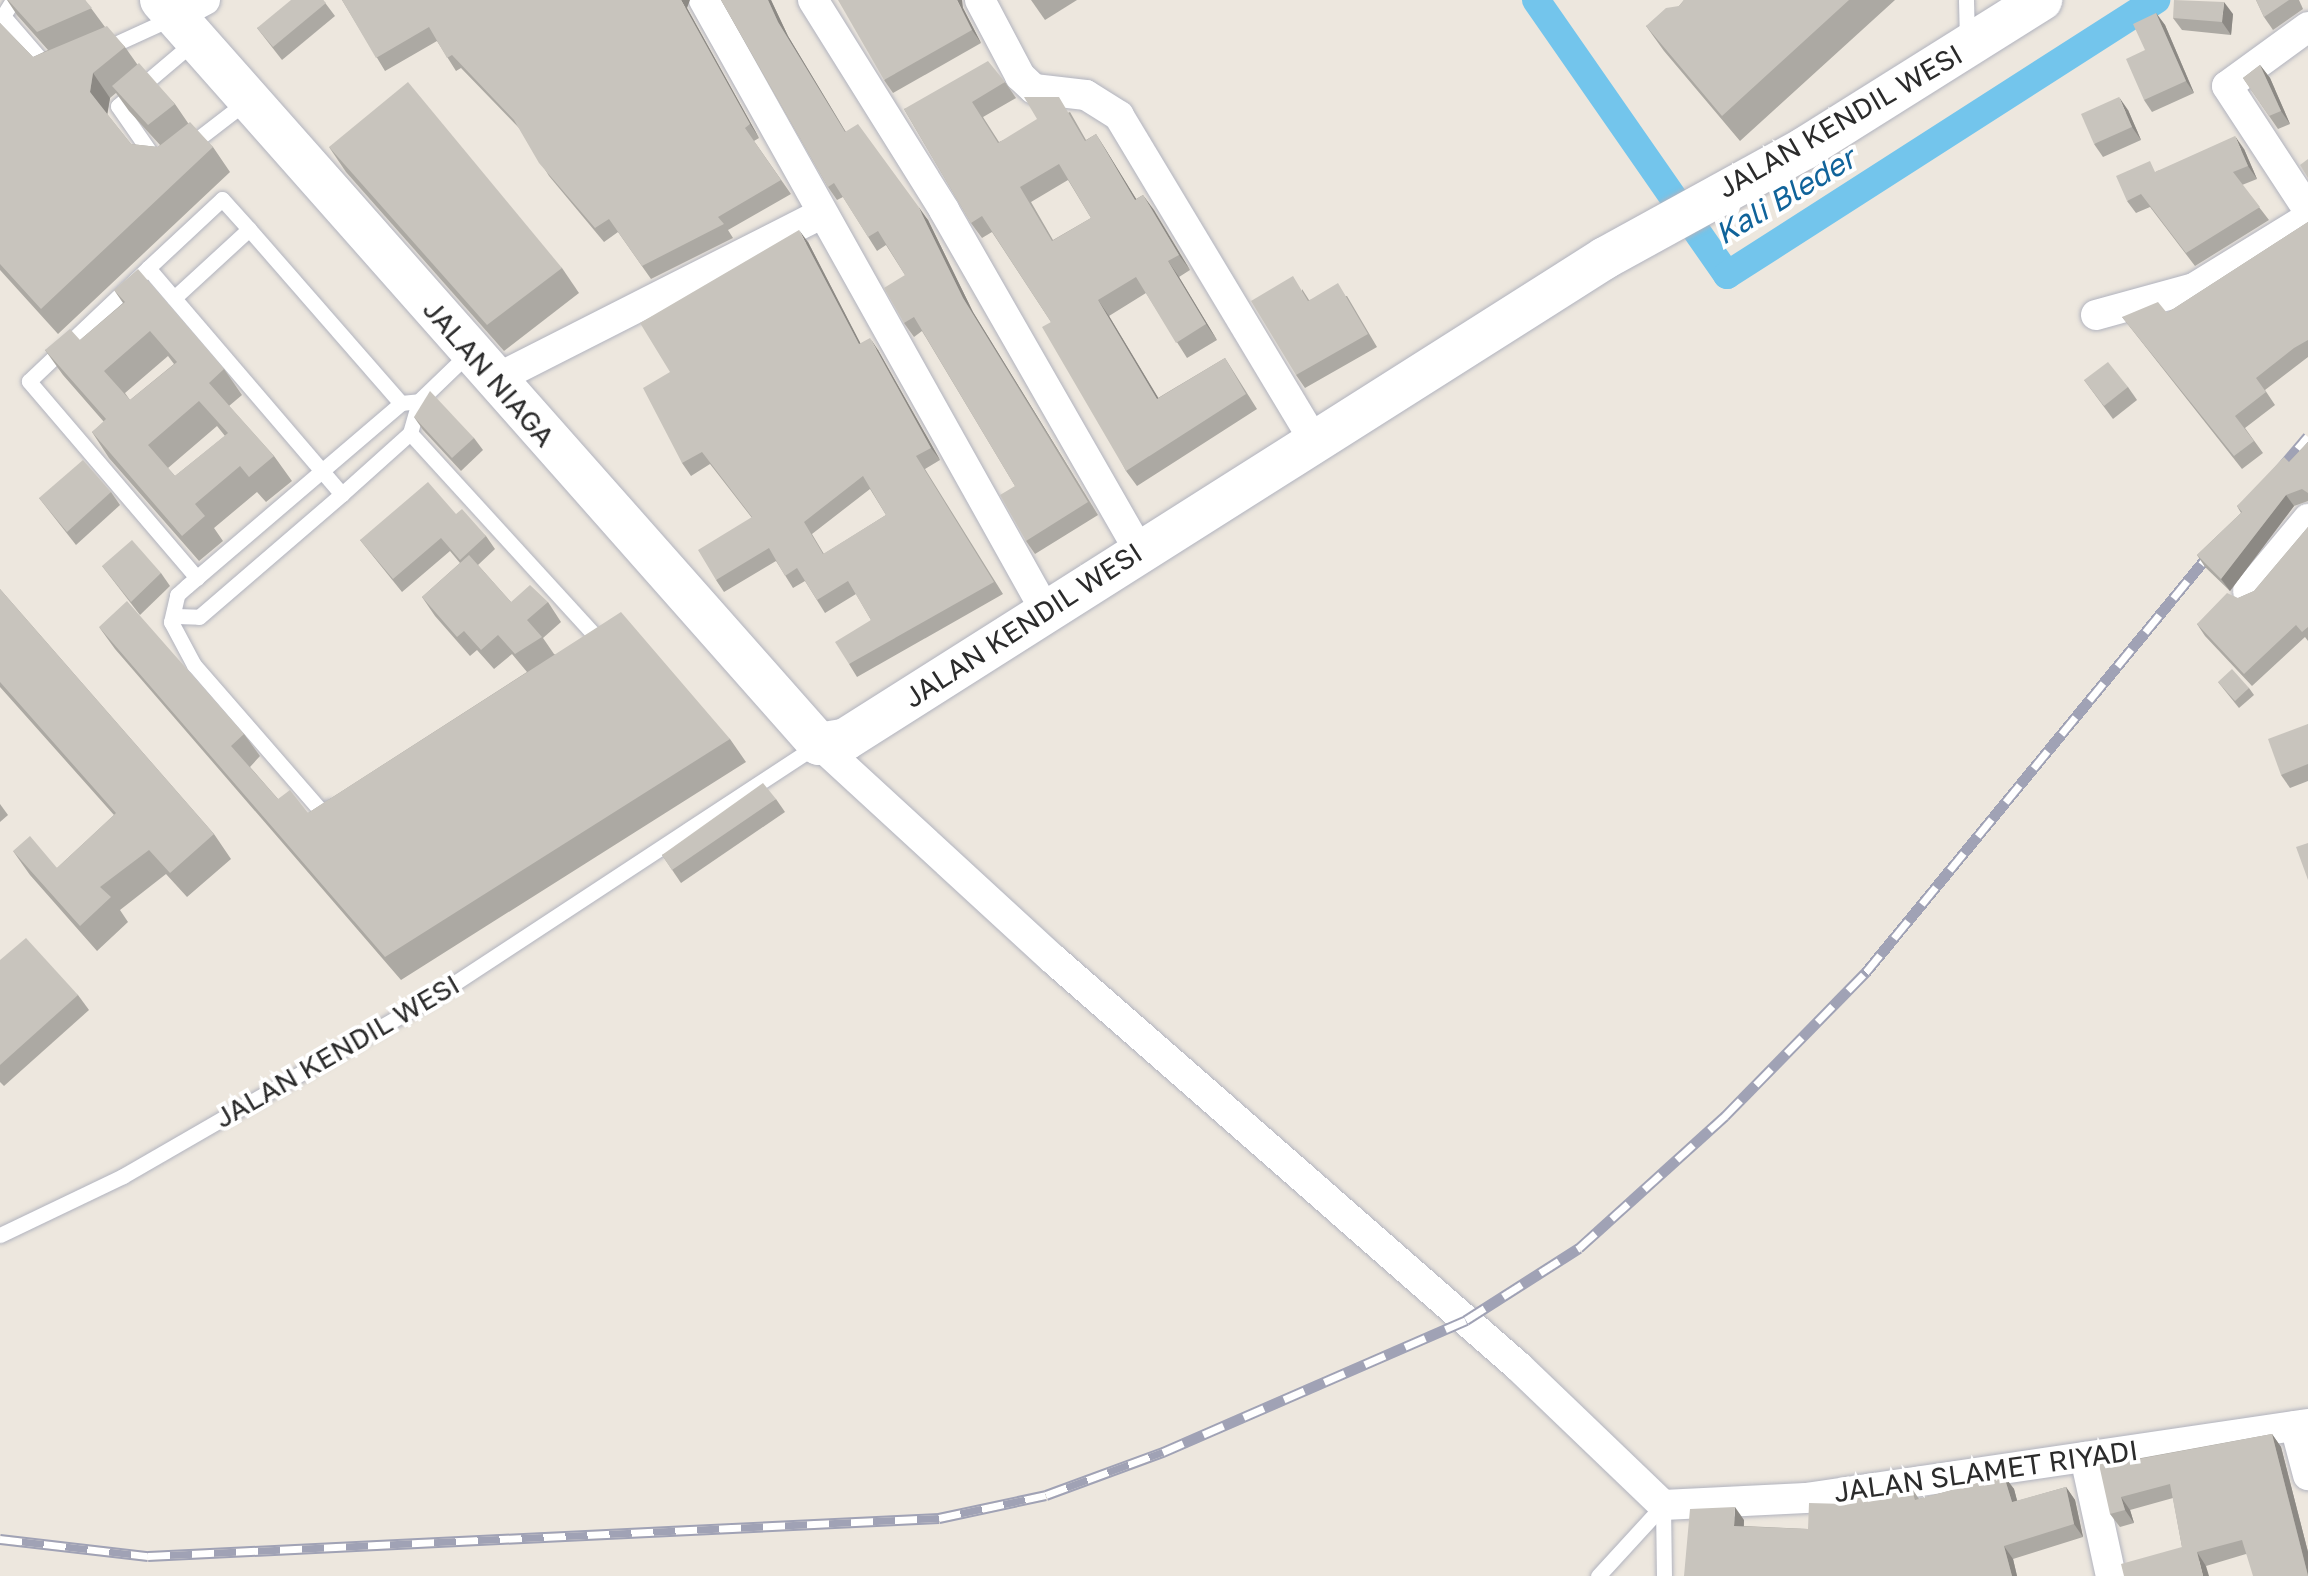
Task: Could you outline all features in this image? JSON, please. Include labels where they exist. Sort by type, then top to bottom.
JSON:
[{"type":"main road","name":"JALAN KENDIL WESI","points":[[819,744],[846,739],[1139,550],[1657,228],[1805,148],[2042,0]]},
{"type":"main road","name":"JALAN NIAGA","points":[[185,14],[250,98],[482,366],[819,744]]},
{"type":"street","points":[[704,0],[1045,610]]},
{"type":"street","points":[[813,0],[1139,550]]},
{"type":"street","points":[[980,0],[1034,89],[1086,95],[1119,116],[1314,440]]},
{"type":"street","points":[[2308,27],[2227,86],[2308,210]]},
{"type":"street","points":[[972,70],[1007,50]]},
{"type":"street","points":[[886,118],[921,99]]},
{"type":"street","points":[[482,366],[822,214]]},
{"type":"street","points":[[2096,315],[2194,288],[2308,218]]},
{"type":"street","points":[[2248,592],[2308,519]]},
{"type":"street","points":[[819,744],[1053,959],[1519,1367],[1663,1504]]},
{"type":"street","points":[[2302,1425],[2308,1475]]},
{"type":"street","name":"JALAN SLAMET RIYADI","points":[[1663,1504],[1806,1498],[2302,1425]]},
{"type":"street","points":[[2084,1456],[2111,1576]]},
{"type":"lane","points":[[13,0],[3,16],[45,66],[60,67]]},
{"type":"lane","points":[[1966,0],[1967,46]]},
{"type":"lane","points":[[76,60],[185,14]]},
{"type":"lane","points":[[185,14],[118,106],[157,162],[169,162],[250,98]]},
{"type":"lane","points":[[197,578],[29,381],[222,199],[400,404]]},
{"type":"lane","points":[[174,298],[250,229]]},
{"type":"lane","points":[[148,268],[342,494]]},
{"type":"lane","points":[[355,792],[322,812],[177,642],[171,622],[176,616],[177,595],[400,404],[419,401],[482,366]]},
{"type":"lane","points":[[176,616],[199,616],[342,494],[410,433],[419,401]]},
{"type":"lane","points":[[410,433],[605,639],[588,650]]},
{"type":"lane","name":"JALAN KENDIL WESI","points":[[0,1235],[123,1176],[438,994],[819,744]]},
{"type":"lane","points":[[1598,1576],[1663,1504]]},
{"type":"lane","points":[[1663,1504],[1664,1576]]},
{"type":"building","points":[[8,0],[85,0],[92,8],[37,32]]},
{"type":"building","points":[[291,0],[326,3],[273,47],[257,28]]},
{"type":"building","points":[[342,0],[681,0],[750,124],[745,128],[781,180],[718,217],[724,224],[642,266],[609,219],[595,228],[539,163],[514,120],[452,55],[447,58],[429,27],[376,58]]},
{"type":"building","points":[[721,0],[768,0],[845,132],[858,124],[918,206],[963,298],[1088,502],[1026,541],[1000,495],[1015,486],[914,317],[904,323],[884,288],[905,275],[878,231],[868,237],[834,183],[828,187]]},
{"type":"building","points":[[838,0],[957,0],[972,30],[884,80]]},
{"type":"building","points":[[1684,0],[1849,0],[1722,116],[1646,26],[1666,8],[1679,6]]},
{"type":"building","points":[[2174,0],[2224,2],[2222,22],[2173,18]]},
{"type":"building","points":[[2256,0],[2289,0],[2264,17]]},
{"type":"building","points":[[2156,13],[2186,81],[2144,100],[2126,59],[2145,50],[2133,24]]},
{"type":"building","points":[[0,23],[33,57],[107,26],[125,47],[93,73],[90,92],[131,144],[158,147],[190,122],[213,147],[41,309],[0,264]]},
{"type":"building","points":[[988,61],[1005,82],[972,102],[998,143],[1037,119],[1024,97],[1059,97],[1085,141],[1096,134],[1135,200],[1143,195],[1179,255],[1168,261],[1206,324],[1176,343],[1136,277],[1098,300],[1157,399],[1225,358],[1246,394],[1126,471],[1042,327],[1051,322],[982,216],[971,223],[904,109]],"holes":[[[1059,164],[1091,218],[1052,241],[1020,187]]]},
{"type":"building","points":[[139,63],[175,104],[148,125],[112,86]]},
{"type":"building","points":[[2260,65],[2281,111],[2269,116],[2243,78]]},
{"type":"building","points":[[408,82],[562,268],[487,325],[329,147]]},
{"type":"building","points":[[2119,97],[2132,127],[2094,144],[2081,114]]},
{"type":"building","points":[[2235,136],[2248,166],[2233,172],[2260,207],[2186,253],[2141,194],[2127,201],[2116,176],[2150,161],[2155,172]]},
{"type":"building","points":[[2308,159],[2308,178],[2300,165]]},
{"type":"building","points":[[2308,222],[2308,340],[2256,378],[2266,392],[2235,416],[2254,441],[2234,456],[2122,317],[2158,302],[2167,313]]},
{"type":"building","points":[[799,230],[859,344],[870,338],[931,448],[916,456],[994,582],[849,664],[835,642],[871,620],[848,581],[817,600],[797,568],[785,576],[769,548],[716,580],[698,550],[752,517],[702,452],[682,463],[643,388],[670,372],[640,323]],"holes":[[[863,476],[886,515],[823,554],[804,522]]]},
{"type":"building","points":[[138,269],[224,369],[209,383],[274,456],[249,477],[240,466],[195,504],[205,516],[182,536],[92,432],[106,419],[45,350],[70,329],[80,340],[125,302],[114,290]],"holes":[[[150,331],[177,362],[130,400],[104,371]],[[199,401],[228,433],[175,476],[148,445]]]},
{"type":"building","points":[[1293,276],[1308,301],[1338,283],[1368,334],[1296,375],[1251,301]]},
{"type":"building","points":[[2108,362],[2128,387],[2104,406],[2084,380]]},
{"type":"building","points":[[430,391],[474,438],[452,458],[414,417]]},
{"type":"building","points":[[2308,442],[2308,493],[2302,489],[2286,495],[2221,579],[2197,555],[2242,512],[2237,506],[2284,457],[2289,462]]},
{"type":"building","points":[[83,460],[111,492],[67,532],[39,498]]},
{"type":"building","points":[[428,482],[456,514],[462,509],[486,536],[460,560],[441,538],[393,579],[360,540]]},
{"type":"building","points":[[2308,527],[2308,627],[2302,632],[2296,625],[2244,674],[2197,624],[2227,593],[2238,598],[2254,591]]},
{"type":"building","points":[[132,540],[161,573],[131,602],[102,566]]},
{"type":"building","points":[[469,555],[511,602],[530,585],[548,602],[527,620],[542,637],[515,654],[498,635],[481,650],[464,631],[457,637],[422,597]]},
{"type":"building","points":[[0,589],[214,834],[170,873],[149,850],[100,887],[111,897],[80,926],[13,851],[30,836],[57,868],[116,813],[0,682]]},
{"type":"building","points":[[127,601],[244,734],[231,746],[278,799],[290,790],[308,813],[621,612],[730,739],[385,957],[99,627]]},
{"type":"building","points":[[2232,669],[2249,688],[2235,701],[2218,682]]},
{"type":"building","points":[[2308,724],[2308,764],[2281,775],[2268,739]]},
{"type":"building","points":[[763,783],[776,799],[672,870],[662,855]]},
{"type":"building","points":[[2308,843],[2308,880],[2296,847]]},
{"type":"building","points":[[26,938],[78,995],[0,1065],[0,960]]},
{"type":"building","points":[[2272,1434],[2308,1576],[2253,1576],[2242,1540],[2197,1552],[2203,1576],[2124,1576],[2121,1564],[2182,1547],[2170,1484],[2121,1497],[2125,1510],[2110,1514],[2098,1460],[2110,1458],[2112,1464]]},
{"type":"building","points":[[2004,1476],[2012,1502],[2066,1487],[2074,1524],[2004,1546],[2012,1576],[1684,1576],[1690,1509],[1735,1507],[1734,1526],[1808,1529],[1809,1503],[1845,1504],[1845,1497],[1911,1487],[1915,1500]]},
{"type":"waterway","name":"Kali Bleder","points":[[1536,0],[1727,275],[2156,0]]},
{"type":"railway","points":[[2269,482],[2308,436]]},
{"type":"railway","points":[[0,1539],[148,1556],[939,1518],[1046,1495],[1163,1452],[1466,1320],[1579,1248],[1725,1116],[1866,972],[2221,540]]}]
